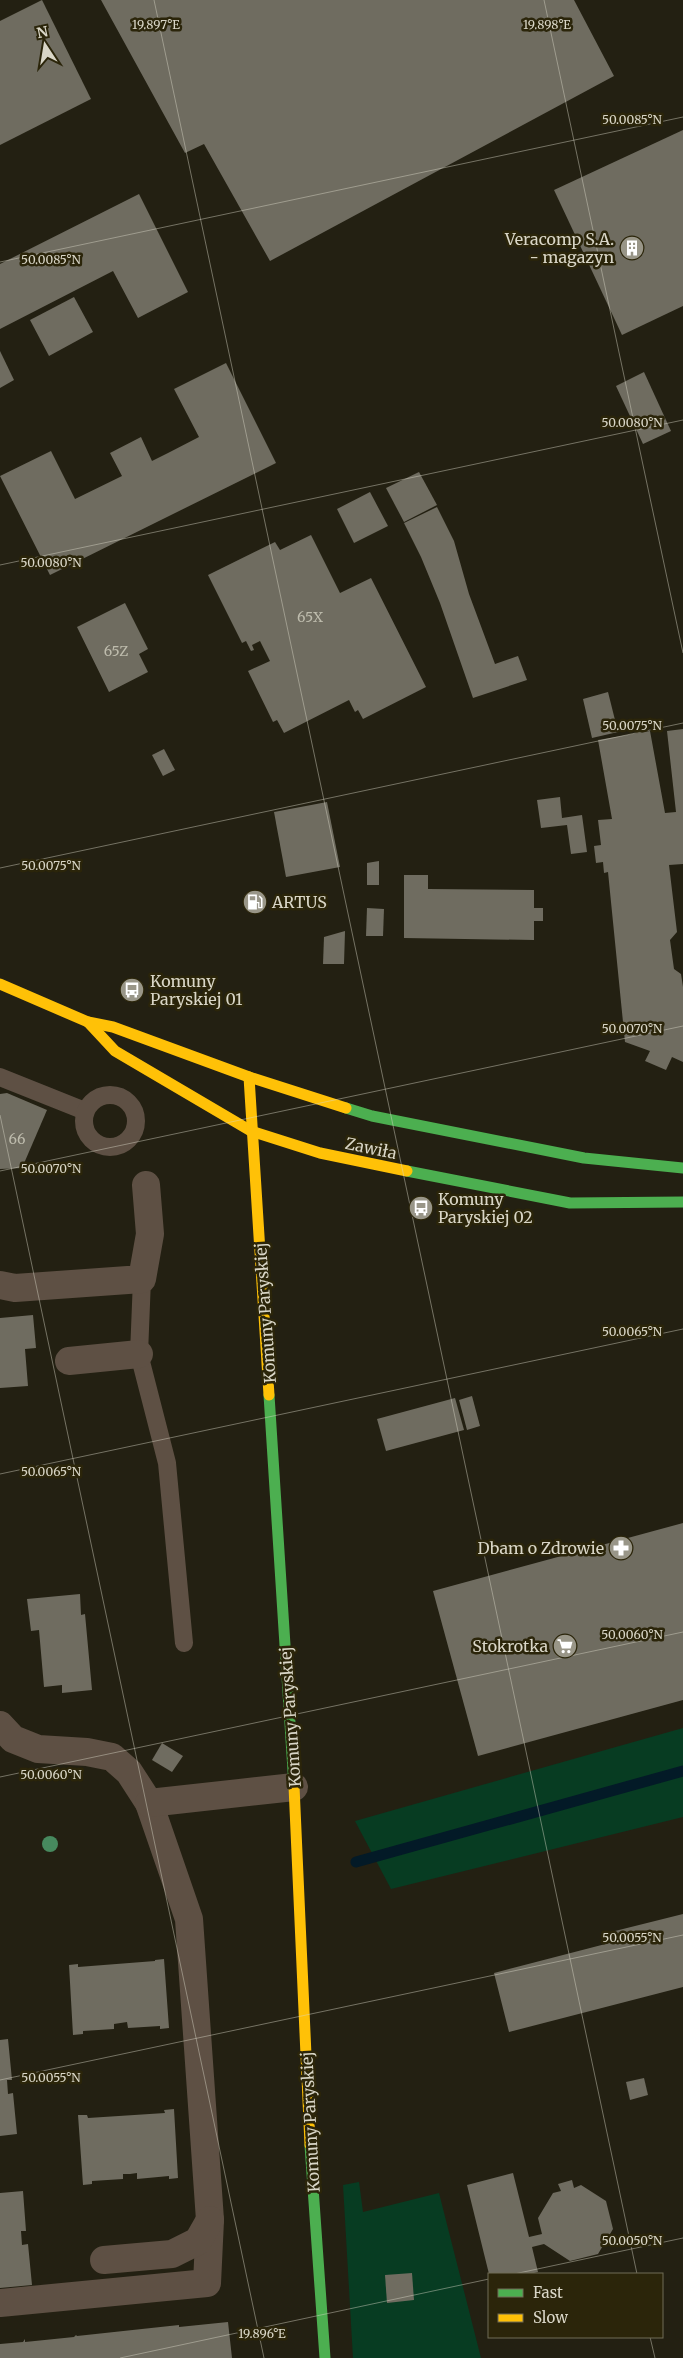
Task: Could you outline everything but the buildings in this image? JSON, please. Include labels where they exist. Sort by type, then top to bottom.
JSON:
[{"type":"street","name":"Zawiła","points":[[0,984],[88,1022],[113,1026],[249,1076],[372,1116],[584,1158],[683,1168]]},
{"type":"street","name":"Zawiła","points":[[88,1022],[115,1051],[251,1130],[320,1154],[570,1203],[683,1202]]},
{"type":"street","name":"Komuny Paryskiej","points":[[249,1076],[300,1870],[308,2114],[325,2358]]},
{"type":"street","points":[[0,1286],[15,1288],[142,1279],[150,1234],[146,1185]]},
{"type":"street","points":[[69,1361],[139,1354]]},
{"type":"street","points":[[0,1725],[13,1739],[38,1749],[87,1752],[112,1757],[129,1772],[148,1803],[189,1919],[210,2220],[207,2283],[0,2303]]},
{"type":"street","points":[[148,1803],[294,1787]]},
{"type":"street","points":[[104,2260],[172,2254],[198,2241],[210,2220]]},
{"type":"lane","points":[[0,1077],[85,1111]]},
{"type":"lane","points":[[142,1279],[139,1354],[167,1463],[184,1643]]},
{"type":"green space","points":[[683,1728],[683,1817],[391,1889],[355,1821]]},
{"type":"green space","points":[[359,2182],[363,2212],[439,2193],[481,2358],[353,2358],[343,2185]]},
{"type":"waterway","points":[[356,1862],[683,1771]]},
{"type":"traffic: fast","points":[[346,1108],[372,1116],[584,1158],[683,1168]]},
{"type":"traffic: fast","points":[[407,1171],[570,1203],[683,1202]]},
{"type":"traffic: fast","points":[[269,1395],[294,1786]]},
{"type":"traffic: fast","points":[[310,2145],[325,2358]]},
{"type":"traffic: slow","points":[[0,984],[88,1022],[113,1027],[249,1077],[346,1108]]},
{"type":"traffic: slow","points":[[88,1022],[115,1051],[251,1131],[320,1153],[407,1171]]},
{"type":"traffic: slow","points":[[249,1077],[269,1395]]},
{"type":"traffic: slow","points":[[294,1786],[310,2145]]},
{"type":"place","name":"Veracomp S.A. - magazyn","points":[[632,248]]},
{"type":"place","name":"ARTUS","points":[[255,902]]},
{"type":"place","name":"Komuny Paryskiej 01","points":[[132,990]]},
{"type":"place","name":"Komuny Paryskiej 02","points":[[421,1208]]},
{"type":"place","name":"Dbam o Zdrowie","points":[[621,1548]]},
{"type":"place","name":"Stokrotka","points":[[565,1646]]}]
